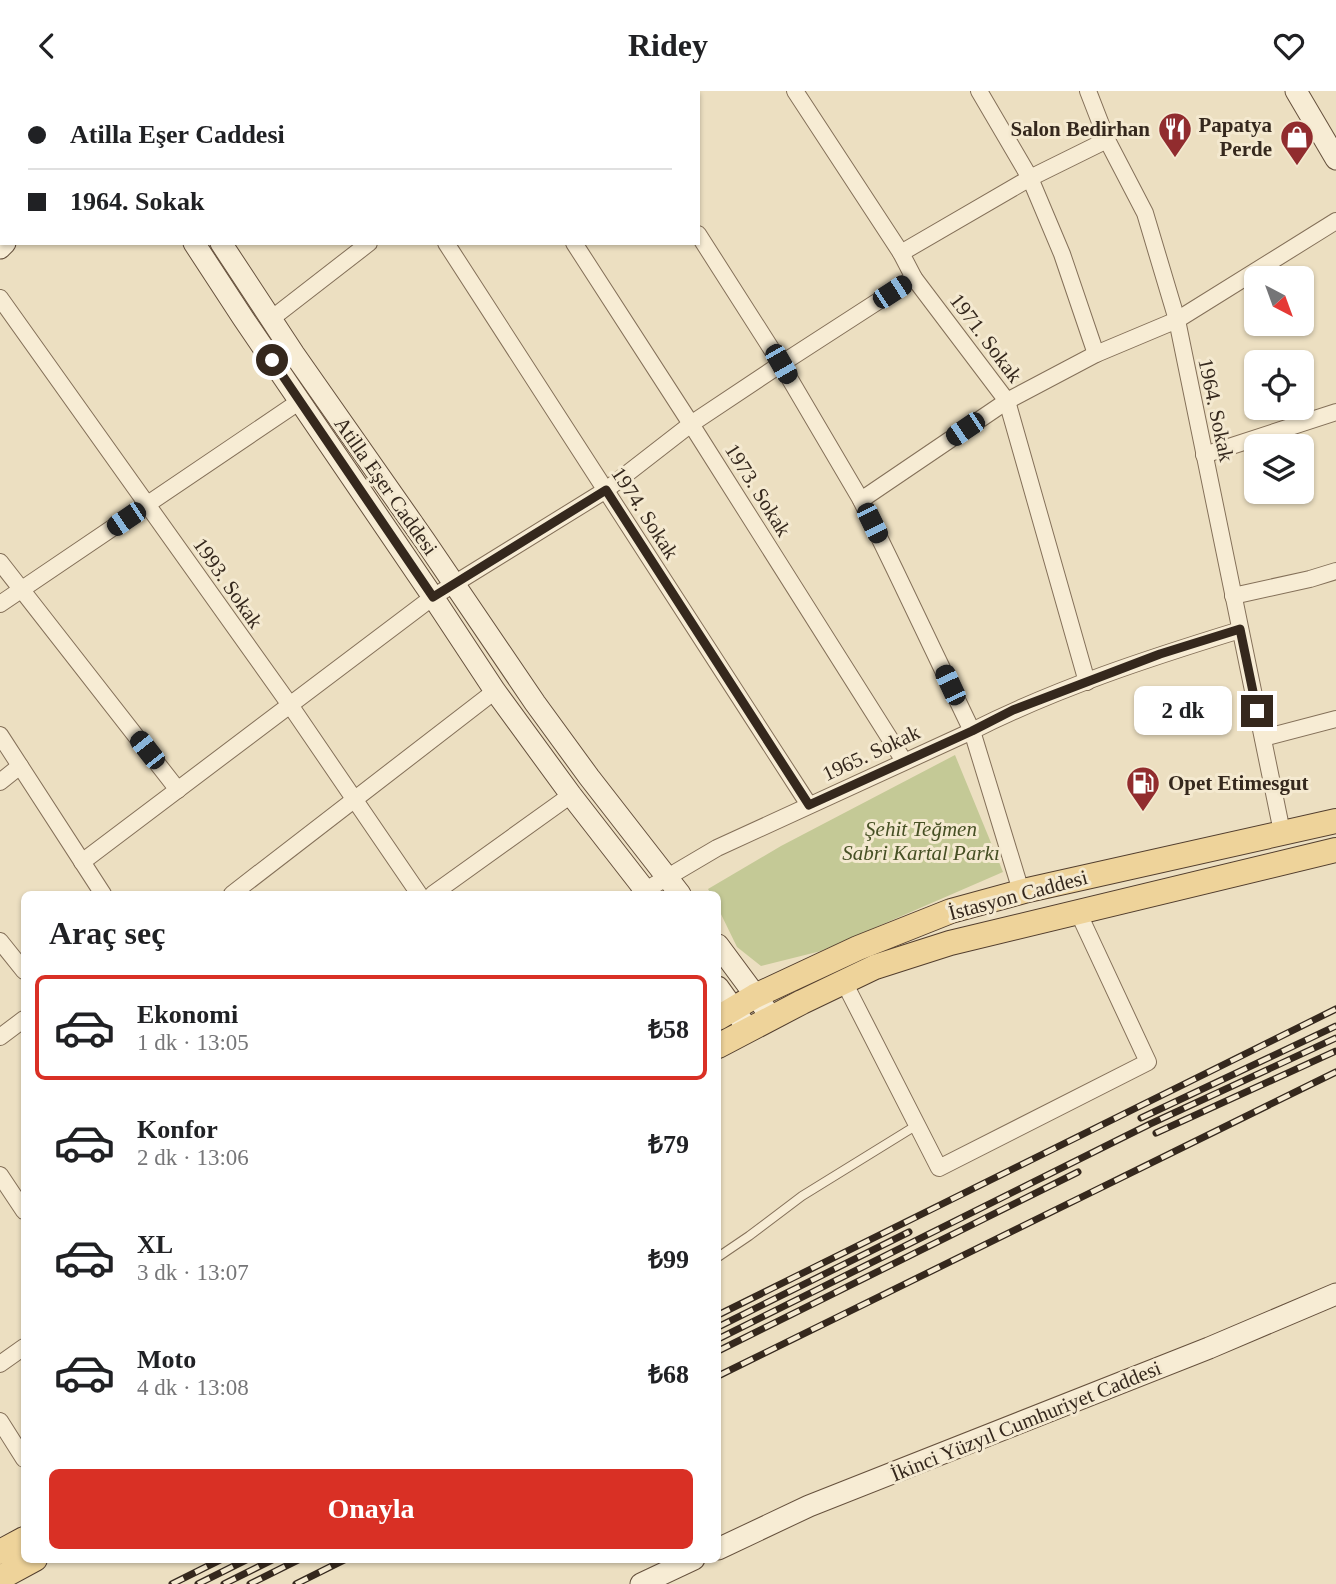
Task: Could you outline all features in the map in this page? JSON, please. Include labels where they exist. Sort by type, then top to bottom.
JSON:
[{"type":"main road","points":[[1296,91],[1336,159]]},
{"type":"main road","name":"Atilla Eşer Caddesi","points":[[195,245],[495,691],[642,891]]},
{"type":"main road","name":"Atilla Eşer Caddesi","points":[[222,245],[535,703],[673,886]]},
{"type":"main road","name":"İstasyon Caddesi","points":[[726,1013],[755,996],[858,948],[939,915],[1021,891],[1336,821]]},
{"type":"main road","name":"İstasyon Caddesi","points":[[721,1044],[875,967],[950,943],[1336,850]]},
{"type":"main road","points":[[721,949],[772,1018]]},
{"type":"main road","points":[[726,1013],[749,1029]]},
{"type":"main road","name":"İkinci Yüzyıl Cumhuriyet Caddesi","points":[[721,1548],[810,1506],[1209,1348],[1336,1294]]},
{"type":"main road","points":[[0,1552],[21,1541]]},
{"type":"main road","points":[[0,1577],[27,1563]]},
{"type":"main road","points":[[641,1584],[686,1563]]},
{"type":"street","name":"1971. Sokak","points":[[795,91],[901,253],[914,278],[1007,401],[1087,682]]},
{"type":"street","points":[[979,91],[1030,178],[1062,254],[1096,354]]},
{"type":"street","name":"1964. Sokak","points":[[1088,91],[1107,140],[1145,213],[1177,320],[1282,832]]},
{"type":"street","points":[[901,253],[1030,178],[1107,140]]},
{"type":"street","points":[[861,500],[1007,401],[1096,354],[1177,320],[1336,221]]},
{"type":"street","points":[[700,236],[781,364],[861,500],[972,731],[1021,891]]},
{"type":"street","points":[[271,319],[366,245]]},
{"type":"street","name":"1974. Sokak","points":[[447,245],[809,805]]},
{"type":"street","name":"1973. Sokak","points":[[575,245],[904,761]]},
{"type":"street","points":[[82,862],[433,597],[606,490],[691,424],[914,278]]},
{"type":"street","name":"1993. Sokak","points":[[0,298],[290,705],[417,891]]},
{"type":"street","points":[[0,604],[300,401]]},
{"type":"street","points":[[1204,455],[1336,412]]},
{"type":"street","points":[[0,562],[178,790]]},
{"type":"street","points":[[1233,596],[1336,571]]},
{"type":"street","name":"1965. Sokak","points":[[652,891],[673,886],[717,848],[1013,710],[1160,654],[1240,629]]},
{"type":"street","points":[[236,891],[495,691]]},
{"type":"street","points":[[1263,738],[1336,719]]},
{"type":"street","points":[[0,735],[101,891]]},
{"type":"street","points":[[0,782],[20,766]]},
{"type":"street","points":[[437,891],[570,795]]},
{"type":"street","points":[[844,982],[939,1168],[1148,1062],[1078,912]]},
{"type":"street","points":[[0,941],[21,967]]},
{"type":"street","points":[[0,1037],[21,1021]]},
{"type":"street","points":[[0,1175],[21,1206]]},
{"type":"street","points":[[0,1364],[21,1349]]},
{"type":"street","points":[[0,1420],[21,1454]]},
{"type":"lane","points":[[721,1255],[802,1196],[917,1125]]},
{"type":"green space","name":"Şehit Teğmen Sabri Kartal Parkı","points":[[955,755],[1003,872],[821,951],[761,966],[737,947],[721,914],[721,891],[708,889],[781,846]]},
{"type":"railway","points":[[721,1314],[1336,1009]]},
{"type":"railway","points":[[1141,1118],[1336,1026]]},
{"type":"railway","points":[[721,1338],[1150,1124],[1336,1038]]},
{"type":"railway","points":[[1156,1133],[1336,1051]]},
{"type":"railway","points":[[721,1375],[1336,1072]]},
{"type":"railway","points":[[721,1350],[1078,1172]]},
{"type":"railway","points":[[721,1326],[909,1232]]},
{"type":"railway","points":[[172,1584],[214,1563]]},
{"type":"railway","points":[[198,1584],[240,1563]]},
{"type":"railway","points":[[224,1584],[266,1563]]},
{"type":"railway","points":[[250,1584],[292,1563]]},
{"type":"railway","points":[[296,1584],[338,1563]]},
{"type":"place","name":"Salon Bedirhan","points":[[1175,159]]},
{"type":"place","name":"Papatya Perde","points":[[1297,167]]},
{"type":"place","name":"Opet Etimesgut","points":[[1143,813]]},
{"type":"route","points":[[272,360],[433,597],[606,490],[809,805],[1013,710],[1160,654],[1240,629],[1257,711]]}]
